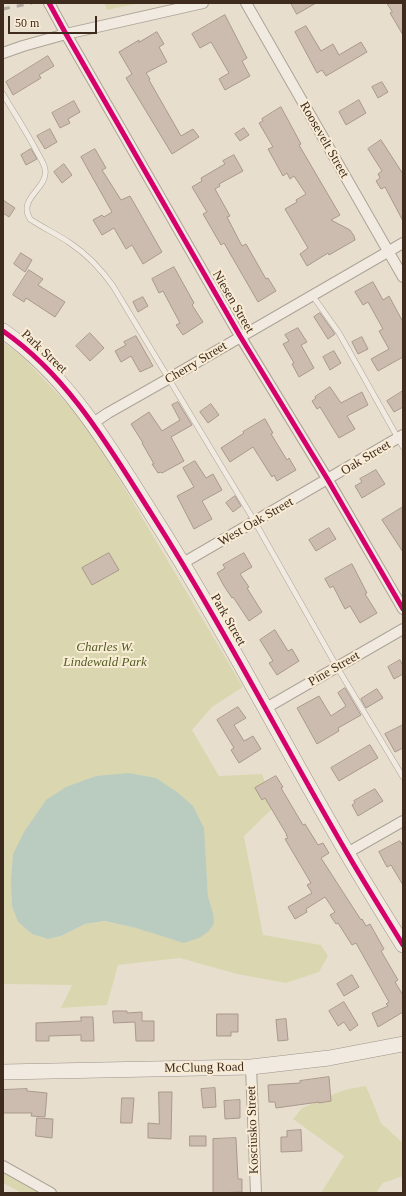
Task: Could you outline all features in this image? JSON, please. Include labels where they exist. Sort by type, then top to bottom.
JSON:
[{"type":"street","name":"Niesen Street","points":[[49,3],[240,336],[328,480],[403,609]]},
{"type":"street","points":[[3,53],[66,34],[204,3]]},
{"type":"street","name":"Roosevelt Street","points":[[246,3],[403,277]]},
{"type":"street","name":"Cherry Street","points":[[94,423],[108,413],[403,242]]},
{"type":"street","name":"Park Street","points":[[3,331],[17,340],[51,371],[94,423],[183,563],[347,853],[403,945]]},
{"type":"street","name":"Oak Street","points":[[328,480],[401,440]]},
{"type":"street","name":"West Oak Street","points":[[183,563],[328,480]]},
{"type":"street","name":"Pine Street","points":[[266,708],[403,629]]},
{"type":"street","points":[[347,853],[403,821]]},
{"type":"street","name":"McClung Road","points":[[3,1072],[251,1067],[329,1058],[403,1044]]},
{"type":"street","name":"Kosciusko Street","points":[[251,1067],[256,1193]]},
{"type":"street","points":[[3,1166],[51,1193]]},
{"type":"lane","points":[[3,94],[30,139],[46,170],[44,180],[26,208],[27,214],[30,219],[70,243],[91,259],[102,270],[113,286],[255,522],[337,667],[403,777]]},
{"type":"lane","points":[[312,295],[339,333],[401,440]]},
{"type":"green space","points":[[104,3],[140,3],[107,10]]},
{"type":"green space","name":"Charles W. Lindewald Park","points":[[3,342],[23,357],[87,425],[243,687],[212,707],[192,730],[219,776],[262,774],[274,807],[244,836],[263,935],[321,945],[328,956],[319,972],[286,983],[237,974],[180,958],[118,965],[107,1005],[61,1008],[72,985],[4,984]],"holes":[[[206,871],[208,896],[213,914],[136,928],[105,921],[85,924],[61,936],[48,939],[32,934],[18,922]]]},
{"type":"green space","points":[[366,1086],[381,1123],[403,1143],[403,1176],[383,1183],[376,1193],[321,1193],[344,1156],[293,1119],[302,1108],[339,1092]]},
{"type":"green space","points":[[3,1170],[44,1193],[22,1193],[3,1183]]},
{"type":"shaded area","points":[[129,773],[156,778],[177,792],[193,806],[204,828],[208,896],[213,913],[214,924],[208,932],[199,938],[184,943],[136,928],[105,921],[85,924],[61,936],[48,939],[32,934],[18,922],[12,906],[11,881],[13,854],[24,832],[46,800],[66,787],[96,776]]},
{"type":"building","points":[[291,3],[316,3],[297,14]]},
{"type":"building","points":[[387,3],[403,3],[403,35],[390,13],[392,12]]},
{"type":"building","points":[[225,15],[247,58],[242,61],[250,76],[225,90],[219,79],[229,73],[211,42],[200,48],[192,34]]},
{"type":"building","points":[[306,26],[321,51],[333,44],[339,55],[361,42],[367,52],[326,76],[322,70],[317,73],[295,32]]},
{"type":"building","points":[[157,32],[164,44],[159,47],[167,62],[146,73],[181,136],[193,129],[199,137],[172,154],[126,78],[132,74],[119,52],[139,40],[139,42]]},
{"type":"building","points":[[48,56],[54,66],[39,75],[41,78],[13,95],[6,82]]},
{"type":"building","points":[[382,82],[388,92],[378,98],[372,87]]},
{"type":"building","points":[[359,100],[366,113],[346,125],[339,112]]},
{"type":"building","points":[[74,101],[80,112],[68,119],[70,123],[60,128],[52,113]]},
{"type":"building","points":[[281,107],[301,144],[299,145],[340,215],[331,220],[350,230],[355,240],[329,255],[328,253],[307,266],[300,254],[308,248],[285,209],[297,202],[296,200],[306,194],[294,176],[290,179],[287,173],[283,176],[268,149],[273,147],[259,123],[263,121],[262,119]]},
{"type":"building","points":[[244,128],[249,135],[240,141],[235,134]]},
{"type":"building","points":[[50,129],[57,142],[45,149],[37,136]]},
{"type":"building","points":[[381,140],[403,174],[403,221],[385,187],[381,189],[376,181],[380,178],[378,174],[382,171],[368,149]]},
{"type":"building","points":[[31,149],[37,159],[26,165],[21,155]]},
{"type":"building","points":[[95,149],[106,168],[102,170],[121,200],[130,196],[162,252],[143,264],[132,245],[126,249],[114,228],[102,235],[93,220],[102,215],[104,217],[112,212],[81,157]]},
{"type":"building","points":[[234,155],[243,171],[219,184],[220,186],[215,189],[230,216],[227,217],[242,246],[246,244],[266,279],[268,278],[276,291],[258,302],[224,243],[221,245],[203,214],[207,212],[192,187],[202,181],[201,178],[225,164],[223,161]]},
{"type":"building","points":[[64,164],[72,175],[62,183],[54,172]]},
{"type":"building","points":[[3,200],[15,208],[9,217],[3,213]]},
{"type":"building","points":[[21,253],[32,260],[25,272],[14,264]]},
{"type":"building","points":[[174,267],[194,303],[192,305],[203,322],[183,335],[176,325],[180,323],[163,291],[159,293],[152,279]]},
{"type":"building","points":[[29,270],[43,279],[38,285],[65,302],[55,317],[26,298],[24,302],[13,295]]},
{"type":"building","points":[[373,282],[383,300],[389,296],[403,322],[403,357],[378,371],[371,359],[389,349],[379,331],[383,329],[368,302],[363,305],[355,292]]},
{"type":"building","points":[[143,297],[148,306],[138,312],[133,302]]},
{"type":"building","points":[[320,313],[335,334],[328,339],[314,317]]},
{"type":"building","points":[[298,328],[307,342],[301,345],[314,368],[299,377],[292,364],[294,363],[283,344],[289,341],[285,335]]},
{"type":"building","points":[[90,333],[104,348],[90,361],[76,346]]},
{"type":"building","points":[[136,336],[153,366],[140,372],[131,356],[121,362],[115,351],[126,345],[124,342]]},
{"type":"building","points":[[362,337],[368,349],[358,354],[352,342]]},
{"type":"building","points":[[334,351],[341,363],[330,370],[323,357]]},
{"type":"building","points":[[330,387],[341,403],[362,392],[368,405],[347,416],[355,429],[339,438],[320,407],[317,409],[312,401],[316,398],[315,397]]},
{"type":"building","points":[[403,391],[403,407],[394,412],[387,401]]},
{"type":"building","points":[[178,402],[192,425],[171,437],[184,461],[162,473],[158,473],[152,464],[154,464],[143,443],[131,424],[149,412],[162,431],[180,420],[172,405]]},
{"type":"building","points":[[211,404],[219,415],[208,423],[200,412]]},
{"type":"building","points":[[265,419],[273,433],[271,434],[287,460],[289,458],[296,470],[277,481],[274,475],[272,477],[253,447],[230,462],[221,448],[244,433],[243,432]]},
{"type":"building","points":[[195,461],[206,478],[213,474],[222,490],[202,501],[212,519],[194,529],[177,496],[194,487],[183,468]]},
{"type":"building","points":[[376,470],[385,484],[362,498],[355,486],[362,482],[360,479]]},
{"type":"building","points":[[235,496],[241,506],[233,512],[226,503]]},
{"type":"building","points":[[403,507],[403,552],[382,520]]},
{"type":"building","points":[[329,528],[336,539],[316,551],[309,540]]},
{"type":"building","points":[[109,553],[119,570],[92,585],[82,568]]},
{"type":"building","points":[[244,553],[252,567],[240,574],[249,587],[247,588],[262,612],[249,621],[224,586],[217,573],[225,568],[223,565]]},
{"type":"building","points":[[352,564],[367,593],[365,594],[377,613],[360,623],[350,606],[345,609],[333,586],[330,588],[325,579]]},
{"type":"building","points":[[275,630],[288,651],[292,649],[299,661],[277,675],[269,663],[273,661],[260,640]]},
{"type":"building","points":[[400,660],[403,666],[403,674],[394,679],[388,667]]},
{"type":"building","points":[[345,688],[361,715],[338,728],[339,731],[317,744],[297,708],[319,696],[331,716],[346,706],[338,693]]},
{"type":"building","points":[[377,689],[383,698],[366,708],[361,699]]},
{"type":"building","points":[[238,707],[246,718],[234,725],[244,741],[253,736],[261,749],[239,763],[231,750],[234,748],[217,720]]},
{"type":"building","points":[[403,725],[403,748],[395,752],[385,734]]},
{"type":"building","points":[[370,745],[378,758],[339,781],[331,768]]},
{"type":"building","points":[[276,776],[283,787],[281,788],[303,825],[305,824],[318,845],[323,843],[329,853],[321,858],[361,920],[362,919],[366,926],[370,924],[384,949],[381,951],[398,980],[395,982],[403,995],[403,1012],[378,1027],[372,1013],[388,1006],[386,1004],[389,1002],[356,943],[352,945],[338,923],[336,924],[330,915],[335,912],[325,897],[306,909],[307,912],[295,919],[288,907],[312,893],[307,885],[311,883],[285,839],[288,838],[287,835],[265,798],[262,800],[255,788]]},
{"type":"building","points":[[375,789],[383,801],[358,816],[352,805],[355,803],[354,801]]},
{"type":"building","points":[[400,841],[403,846],[403,885],[391,865],[387,867],[379,852]]},
{"type":"building","points":[[352,975],[359,987],[344,996],[337,984]]},
{"type":"building","points":[[344,1002],[358,1025],[350,1031],[344,1022],[338,1026],[329,1011]]},
{"type":"building","points":[[113,1011],[127,1011],[127,1013],[142,1012],[142,1021],[154,1021],[154,1041],[136,1041],[135,1022],[114,1023]]},
{"type":"building","points":[[217,1014],[238,1014],[238,1032],[231,1032],[231,1036],[217,1036]]},
{"type":"building","points":[[81,1017],[93,1017],[94,1041],[81,1041],[81,1035],[49,1036],[49,1041],[36,1041],[36,1023],[81,1021]]},
{"type":"building","points":[[286,1019],[288,1040],[278,1041],[276,1020]]},
{"type":"building","points":[[329,1077],[331,1101],[276,1108],[275,1102],[269,1102],[268,1085],[300,1083],[300,1081]]},
{"type":"building","points":[[215,1088],[216,1107],[203,1108],[201,1089]]},
{"type":"building","points":[[27,1089],[27,1091],[47,1093],[45,1117],[31,1116],[32,1113],[3,1113],[3,1090]]},
{"type":"building","points":[[159,1092],[172,1092],[171,1139],[148,1138],[148,1123],[159,1124]]},
{"type":"building","points":[[122,1098],[134,1098],[132,1123],[121,1123]]},
{"type":"building","points":[[240,1100],[240,1118],[225,1119],[224,1101]]},
{"type":"building","points":[[37,1118],[53,1119],[52,1138],[36,1136]]},
{"type":"building","points":[[301,1130],[302,1151],[281,1152],[281,1137],[287,1137],[287,1131]]},
{"type":"building","points":[[190,1136],[206,1136],[206,1146],[190,1146]]},
{"type":"building","points":[[236,1138],[238,1179],[242,1179],[242,1192],[213,1193],[213,1139]]},
{"type":"railway","points":[[3,9],[32,3]]},
{"type":"cycle path","points":[[49,3],[240,336],[328,480],[403,609]]},
{"type":"cycle path","points":[[3,331],[27,349],[68,391],[86,414],[119,463],[202,597],[347,853],[403,945]]}]
